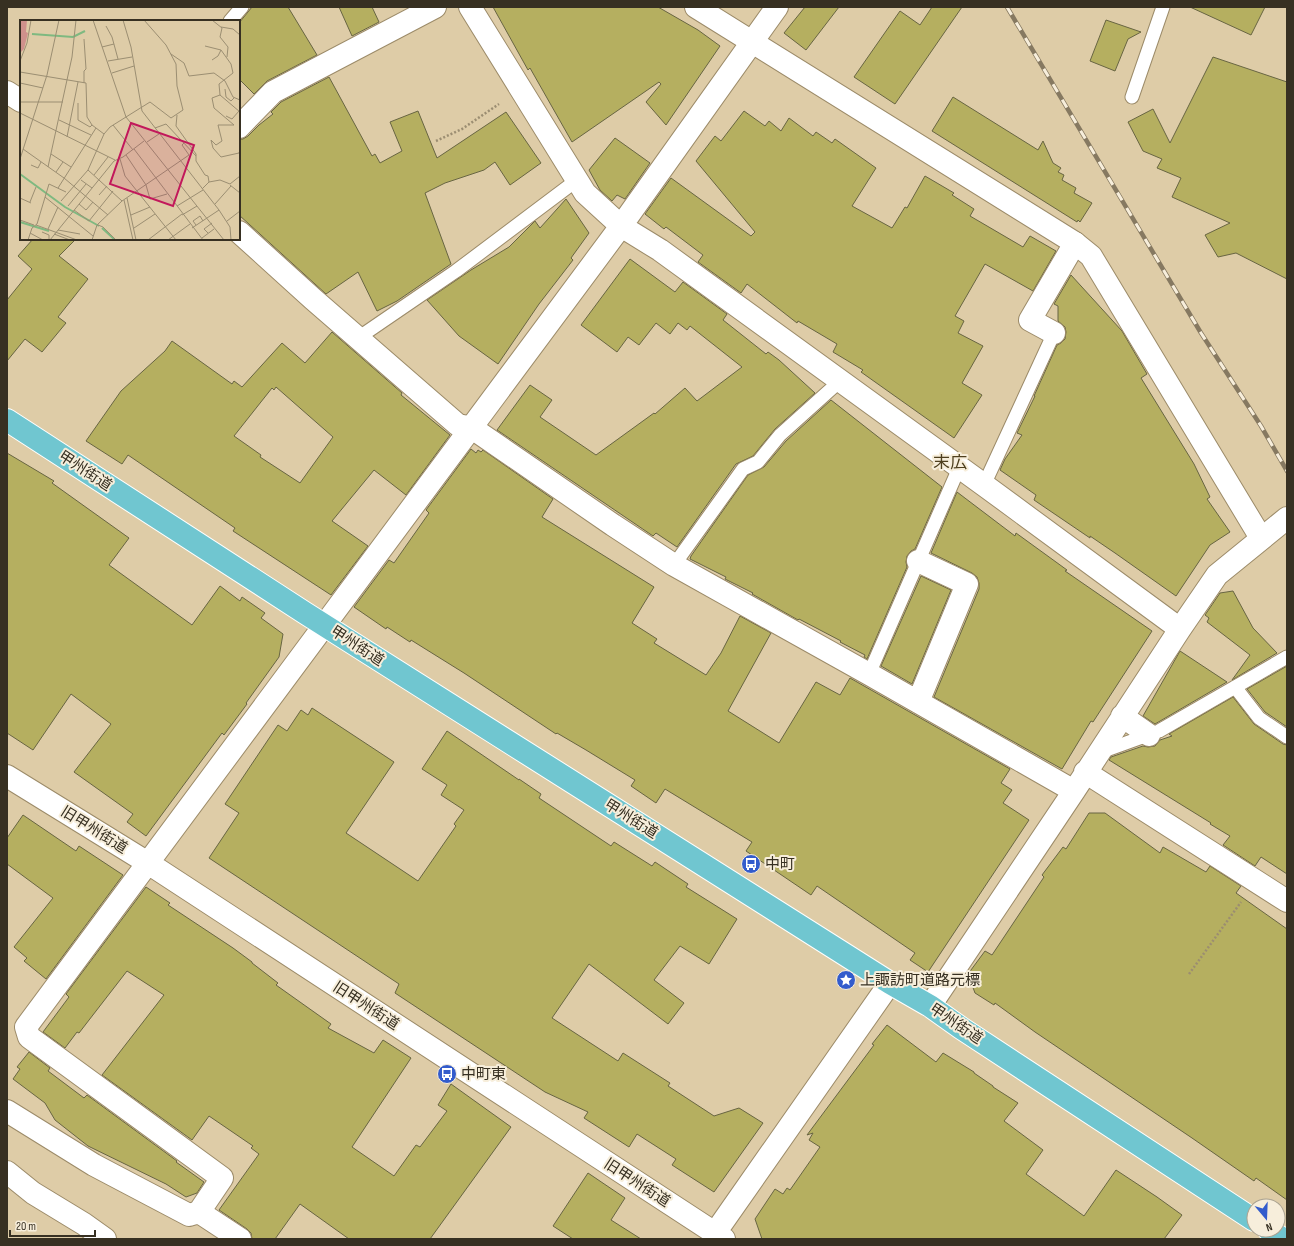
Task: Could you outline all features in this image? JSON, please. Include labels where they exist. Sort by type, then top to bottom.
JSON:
[{"type":"highway","name":"甲州街道","points":[[7,420],[325,626],[890,983],[930,1006],[961,1028],[1246,1215]]},
{"type":"street","points":[[240,127],[273,92],[435,7]]},
{"type":"street","points":[[470,7],[585,193],[621,226],[660,250],[1180,629]]},
{"type":"street","points":[[696,7],[1075,243],[1091,256],[1261,538]]},
{"type":"street","points":[[7,1112],[94,1165],[189,1215],[199,1212],[222,1178],[29,1038],[26,1027],[621,226],[777,7]]},
{"type":"street","points":[[7,92],[20,100]]},
{"type":"street","points":[[240,233],[458,425],[472,428],[674,565],[1074,791]]},
{"type":"street","points":[[1054,333],[1030,320],[1075,243]]},
{"type":"street","points":[[930,1006],[1217,575],[1287,518]]},
{"type":"street","points":[[918,561],[967,584],[918,702]]},
{"type":"street","points":[[1122,716],[1149,735]]},
{"type":"street","points":[[1085,772],[1287,901]]},
{"type":"street","name":"旧甲州街道","points":[[7,776],[148,863],[720,1236]]},
{"type":"street","points":[[720,1236],[890,983]]},
{"type":"street","points":[[7,1172],[33,1193],[84,1224],[105,1239]]},
{"type":"street","points":[[199,1212],[240,1239]]},
{"type":"lane","points":[[231,20],[242,7]]},
{"type":"lane","points":[[1132,97],[1163,7]]},
{"type":"lane","points":[[358,338],[456,271],[578,180]]},
{"type":"lane","points":[[984,485],[1054,333]]},
{"type":"lane","points":[[674,565],[743,469],[758,462],[780,435],[840,381]]},
{"type":"lane","points":[[869,674],[959,468]]},
{"type":"lane","points":[[1098,753],[1159,731],[1287,657]]},
{"type":"lane","points":[[1235,687],[1259,718],[1287,736]]},
{"type":"path","points":[[436,141],[462,129],[521,90]]},
{"type":"path","points":[[1189,974],[1256,881]]},
{"type":"building","points":[[252,7],[288,7],[317,55],[267,81],[254,94],[240,80],[240,22]]},
{"type":"building","points":[[339,7],[372,7],[379,22],[352,36]]},
{"type":"building","points":[[493,7],[658,7],[698,30],[720,46],[666,125],[646,102],[661,84],[659,82],[572,142],[530,68],[528,70]]},
{"type":"building","points":[[805,7],[839,7],[806,50],[784,33]]},
{"type":"building","points":[[932,7],[962,7],[895,104],[854,77],[900,11],[920,25]]},
{"type":"building","points":[[1190,7],[1265,7],[1251,35]]},
{"type":"building","points":[[1106,20],[1141,32],[1128,39],[1115,71],[1090,61]]},
{"type":"building","points":[[1213,57],[1287,82],[1287,279],[1236,253],[1218,257],[1205,235],[1230,223],[1172,197],[1181,178],[1157,168],[1162,159],[1143,151],[1128,122],[1153,109],[1170,143]]},
{"type":"building","points":[[329,77],[372,156],[375,154],[380,163],[402,151],[390,122],[418,111],[437,158],[506,112],[541,163],[510,185],[495,162],[484,170],[445,183],[425,193],[451,264],[397,301],[377,311],[358,272],[326,294],[240,216],[240,139],[248,136],[273,114],[271,112],[281,102]]},
{"type":"building","points":[[953,97],[1038,150],[1043,141],[1053,163],[1061,168],[1058,172],[1064,175],[1062,180],[1076,188],[1074,193],[1092,203],[1080,222],[1078,220],[1077,222],[932,131]]},
{"type":"building","points":[[744,111],[765,126],[769,121],[781,131],[789,118],[813,136],[816,132],[832,143],[835,139],[876,168],[852,206],[892,228],[905,207],[907,208],[925,176],[954,193],[952,195],[974,209],[970,216],[1023,247],[1030,236],[1056,251],[1033,291],[985,264],[955,316],[964,321],[958,333],[983,346],[962,383],[982,395],[954,438],[861,372],[863,370],[833,352],[837,344],[798,321],[797,323],[747,284],[741,293],[698,262],[703,255],[666,227],[664,229],[645,214],[671,178],[751,236],[755,232],[696,161],[715,136],[721,141]]},
{"type":"building","points":[[615,138],[650,163],[625,199],[617,195],[612,201],[600,190],[589,170]]},
{"type":"building","points":[[566,199],[589,233],[571,258],[573,260],[539,304],[498,364],[459,336],[427,300],[471,270],[509,247],[535,221],[540,228]]},
{"type":"building","points":[[32,240],[75,240],[59,256],[88,279],[58,317],[66,323],[42,352],[25,339],[7,361],[7,300],[32,269],[18,256]]},
{"type":"building","points":[[630,259],[675,292],[683,282],[727,314],[723,320],[766,354],[768,352],[779,360],[815,393],[775,429],[753,456],[736,464],[677,547],[656,533],[653,536],[497,430],[530,385],[552,400],[540,417],[596,455],[654,413],[655,414],[685,388],[697,401],[742,367],[690,326],[687,330],[678,323],[670,334],[656,323],[639,345],[628,337],[617,352],[581,325]]},
{"type":"building","points":[[1071,275],[1122,331],[1147,374],[1141,378],[1194,464],[1210,497],[1207,499],[1230,532],[1210,545],[1176,596],[1090,536],[1090,538],[1034,500],[1036,495],[1000,470],[1005,459],[1022,435],[1017,433],[1057,345],[1065,339],[1065,327],[1058,321],[1058,306],[1054,304]]},
{"type":"building","points":[[332,332],[402,393],[401,395],[450,435],[406,495],[374,470],[332,521],[368,546],[331,595],[233,531],[235,528],[128,455],[122,464],[86,441],[121,391],[165,351],[172,341],[232,384],[234,381],[242,387],[282,343],[305,363]],"holes":[[[276,387],[333,437],[300,483],[260,457],[261,455],[234,436],[272,388],[274,390]]]},
{"type":"building","points":[[831,400],[942,487],[915,549],[907,556],[907,567],[867,659],[864,657],[865,655],[840,642],[841,641],[799,619],[798,620],[752,594],[753,593],[725,579],[726,577],[690,559],[748,475],[764,467],[786,441]]},
{"type":"building","points":[[471,449],[476,453],[478,450],[481,452],[483,450],[553,499],[542,517],[654,587],[632,623],[657,639],[654,643],[706,675],[721,653],[740,616],[771,633],[728,711],[779,743],[816,682],[840,695],[850,678],[1010,769],[1001,783],[1012,790],[1003,803],[1029,820],[928,972],[910,960],[915,953],[817,886],[811,895],[746,851],[752,842],[665,789],[656,803],[631,786],[635,780],[557,733],[556,734],[464,673],[411,640],[410,642],[387,627],[386,629],[354,607],[389,560],[394,563],[429,513],[426,510]]},
{"type":"building","points":[[7,453],[54,481],[52,483],[129,538],[109,565],[192,625],[220,586],[240,601],[242,597],[265,613],[261,618],[283,634],[279,657],[224,735],[222,733],[146,836],[127,822],[133,814],[74,772],[111,724],[71,694],[33,750],[7,733]]},
{"type":"building","points":[[957,492],[1015,536],[1016,533],[1067,570],[1065,571],[1152,631],[1093,722],[1091,721],[1062,769],[934,697],[979,589],[977,577],[972,573],[931,553]]},
{"type":"building","points":[[921,576],[951,590],[912,684],[881,666]]},
{"type":"building","points":[[1233,591],[1253,628],[1277,653],[1232,680],[1250,655],[1207,622],[1209,618],[1205,615],[1220,593]]},
{"type":"building","points":[[1180,651],[1227,682],[1155,724],[1143,716]]},
{"type":"building","points":[[1287,666],[1287,727],[1265,712],[1247,689]]},
{"type":"building","points":[[1233,697],[1254,724],[1283,744],[1287,745],[1287,874],[1261,857],[1255,866],[1223,845],[1230,836],[1109,760],[1111,757],[1143,746],[1155,746],[1160,740],[1172,736],[1169,734]]},
{"type":"building","points":[[312,708],[394,762],[346,833],[418,881],[456,826],[454,824],[464,810],[441,795],[447,785],[422,769],[447,731],[541,794],[539,798],[611,846],[614,842],[652,866],[655,862],[688,884],[686,887],[737,919],[709,964],[680,946],[654,980],[684,1003],[668,1024],[589,964],[552,1018],[618,1061],[623,1053],[670,1083],[668,1086],[714,1116],[739,1108],[763,1123],[714,1192],[672,1165],[676,1159],[637,1134],[629,1147],[584,1118],[588,1112],[545,1092],[395,993],[399,984],[209,858],[239,813],[225,804],[278,725],[287,731],[301,710],[308,715]]},
{"type":"building","points":[[1089,813],[1105,813],[1160,853],[1163,847],[1206,872],[1210,866],[1241,886],[1236,893],[1287,929],[1287,1200],[1256,1178],[1254,1181],[1035,1032],[995,1003],[994,1005],[975,993],[968,974],[985,951],[992,955],[1044,877],[1042,875],[1063,847],[1066,849]]},
{"type":"building","points":[[23,815],[76,851],[79,846],[123,875],[46,979],[24,961],[27,958],[14,947],[53,898],[7,864],[7,838]]},
{"type":"building","points":[[146,887],[170,903],[168,905],[252,962],[278,983],[276,985],[331,1024],[328,1028],[374,1053],[383,1040],[411,1058],[352,1147],[394,1176],[416,1145],[420,1147],[447,1111],[438,1105],[451,1084],[511,1127],[430,1239],[349,1239],[300,1204],[275,1239],[252,1239],[251,1233],[247,1229],[219,1210],[259,1154],[251,1148],[253,1146],[209,1116],[192,1140],[102,1075],[164,995],[127,971],[79,1033],[77,1032],[65,1048],[43,1032],[69,997],[66,994]]},
{"type":"building","points":[[887,1025],[936,1062],[943,1053],[974,1072],[993,1087],[1018,1103],[1004,1121],[1043,1150],[1026,1174],[1084,1216],[1116,1170],[1182,1215],[1164,1239],[762,1239],[755,1219],[775,1189],[783,1194],[787,1188],[790,1190],[820,1147],[809,1140],[813,1133],[807,1135],[874,1045],[872,1044]]},
{"type":"building","points":[[29,1052],[50,1068],[48,1071],[84,1098],[87,1095],[204,1182],[197,1193],[186,1197],[166,1184],[88,1146],[55,1120],[45,1103],[13,1079],[20,1069],[17,1067]]},
{"type":"building","points":[[588,1173],[625,1198],[611,1220],[641,1239],[573,1239],[553,1226]]},
{"type":"railway","points":[[1007,7],[1201,333],[1261,426],[1287,471]]},
{"type":"place","name":"中町","points":[[751,864]]},
{"type":"place","name":"上諏訪町道路元標","points":[[846,980]]},
{"type":"place","name":"中町東","points":[[447,1074]]},
{"type":"district","name":"末広","points":[[950,463]]}]
